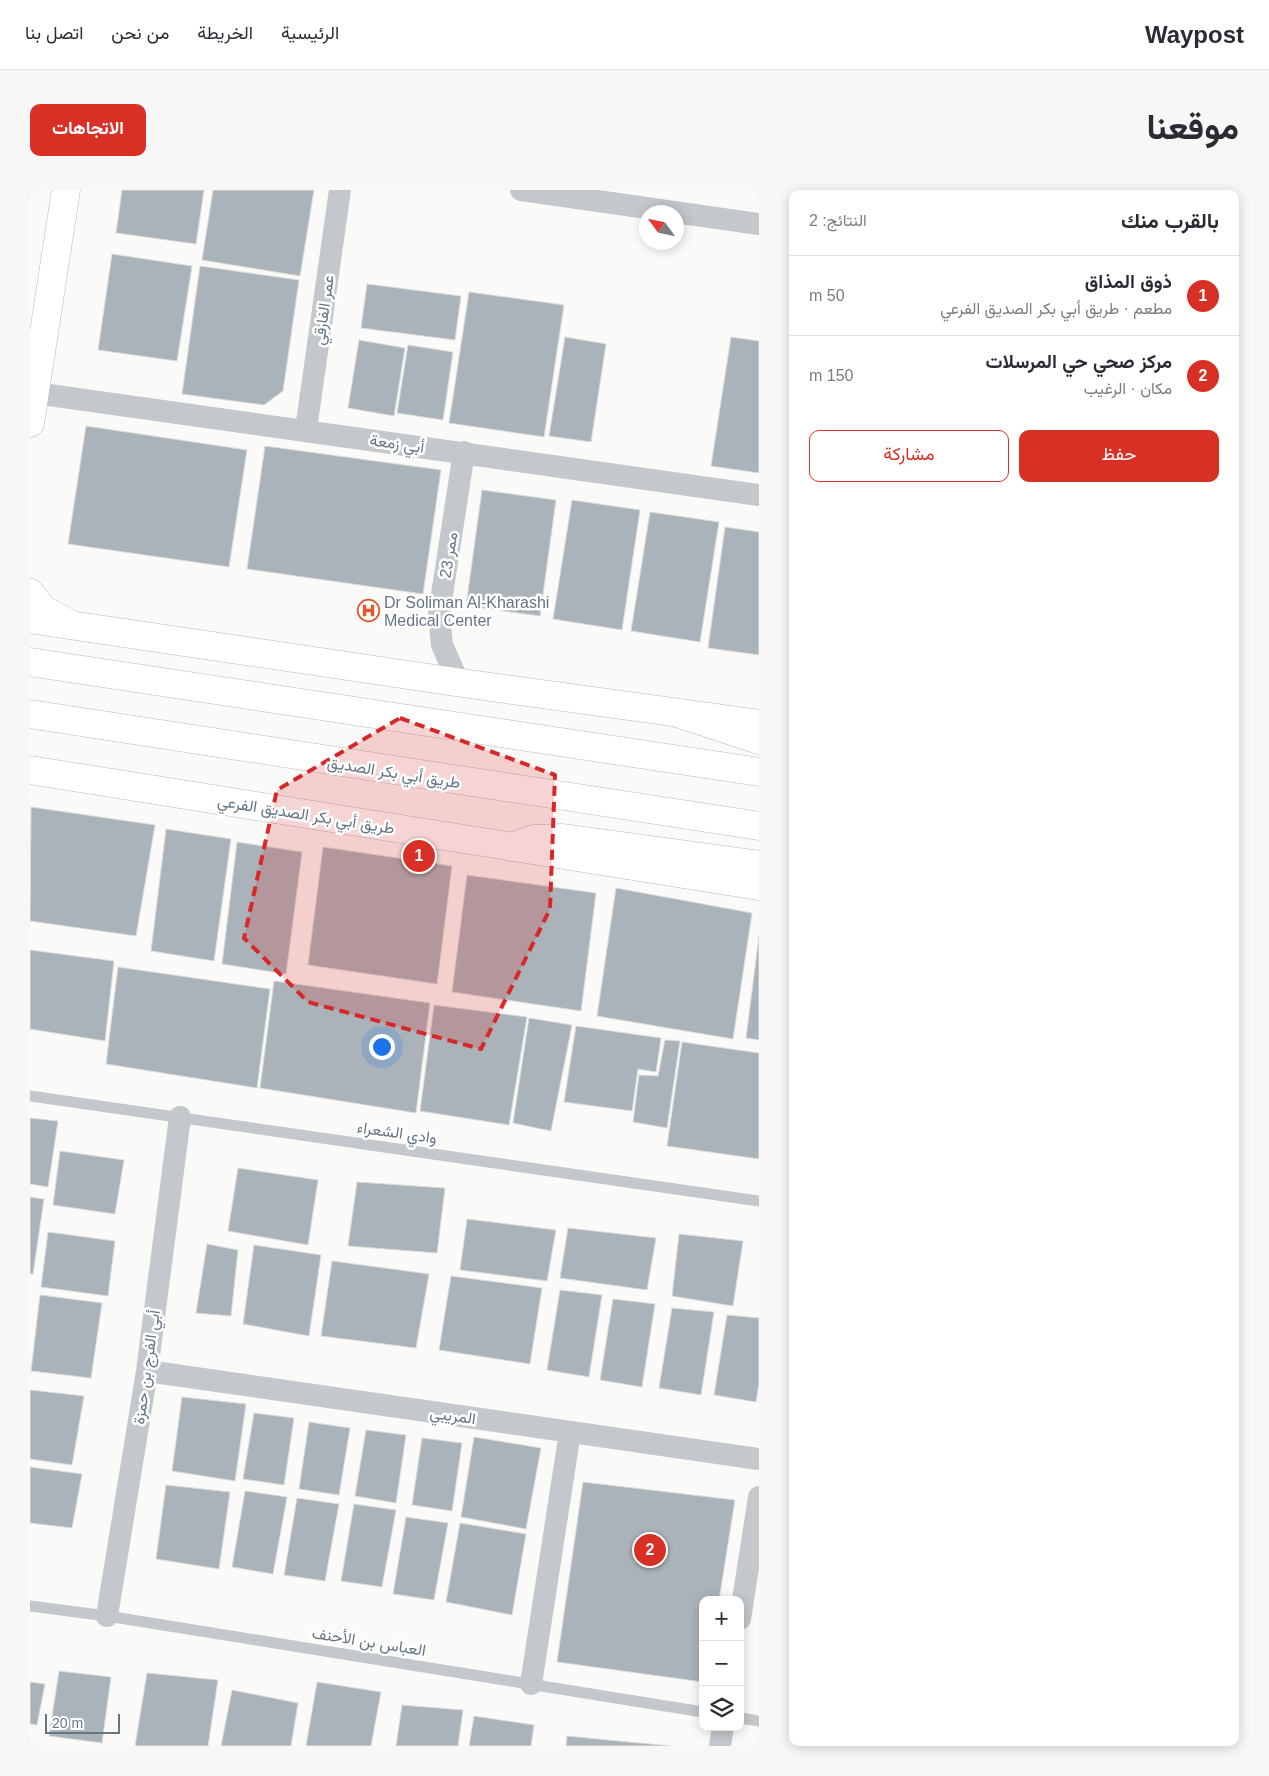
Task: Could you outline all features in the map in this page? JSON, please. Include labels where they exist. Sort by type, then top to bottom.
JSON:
[{"type":"main road","points":[[30,423],[66,190]]},
{"type":"main road","points":[[30,593],[44,610],[76,626]]},
{"type":"main road","points":[[30,619],[462,683],[759,724]]},
{"type":"main road","points":[[30,662],[759,772]]},
{"type":"main road","points":[[677,713],[759,740]]},
{"type":"main road","name":"طريق أبي بكر الصديق","points":[[30,714],[759,826]]},
{"type":"main road","name":"طريق أبي بكر الصديق الفرعي","points":[[35,772],[759,886]]},
{"type":"main road","points":[[512,847],[534,839],[563,838],[759,865]]},
{"type":"street","name":"عمر الفارقي","points":[[306,429],[340,190]]},
{"type":"street","points":[[522,190],[759,224]]},
{"type":"street","name":"أبي زمعة","points":[[35,393],[306,429],[759,495]]},
{"type":"street","name":"ممر 23","points":[[462,683],[454,672],[442,645],[438,614],[464,452]]},
{"type":"street","name":"أبي الفرج بن حمزة","points":[[107,1616],[147,1371],[180,1117]]},
{"type":"street","name":"المريبي","points":[[147,1371],[759,1459]]},
{"type":"street","points":[[532,1684],[570,1432]]},
{"type":"street","points":[[744,1596],[759,1497]]},
{"type":"street","points":[[720,1746],[723,1731]]},
{"type":"lane","name":"وادي الشعراء","points":[[30,1096],[759,1201]]},
{"type":"lane","name":"العباس بن الأحنف","points":[[30,1606],[107,1616],[699,1711]]},
{"type":"lane","points":[[744,1719],[759,1721]]},
{"type":"highlighted area","points":[[400,718],[555,775],[550,909],[481,1049],[308,1002],[244,938],[277,790]]},
{"type":"building","points":[[122,190],[204,190],[196,244],[116,233]]},
{"type":"building","points":[[213,190],[314,190],[300,276],[202,260]]},
{"type":"building","points":[[112,254],[192,266],[177,361],[98,350]]},
{"type":"building","points":[[200,266],[299,280],[283,391],[264,405],[182,394]]},
{"type":"building","points":[[367,284],[461,296],[455,340],[361,328]]},
{"type":"building","points":[[469,292],[564,305],[544,437],[449,423]]},
{"type":"building","points":[[565,337],[606,344],[591,442],[549,436]]},
{"type":"building","points":[[731,337],[759,341],[759,473],[711,466]]},
{"type":"building","points":[[359,340],[405,348],[394,416],[348,408]]},
{"type":"building","points":[[408,345],[453,352],[443,420],[397,413]]},
{"type":"building","points":[[86,426],[247,450],[229,567],[68,544]]},
{"type":"building","points":[[265,446],[441,470],[423,594],[247,569]]},
{"type":"building","points":[[482,490],[556,500],[540,616],[466,606]]},
{"type":"building","points":[[572,500],[640,510],[622,630],[553,619]]},
{"type":"building","points":[[650,512],[719,522],[700,642],[631,631]]},
{"type":"building","points":[[725,527],[759,532],[759,655],[708,648]]},
{"type":"building","points":[[31,807],[155,825],[136,936],[30,921]]},
{"type":"building","points":[[166,829],[231,839],[214,961],[151,951]]},
{"type":"building","points":[[237,842],[302,852],[286,974],[222,964]]},
{"type":"building","points":[[323,847],[452,866],[437,984],[308,965]]},
{"type":"building","points":[[467,875],[596,893],[581,1011],[452,992]]},
{"type":"building","points":[[616,888],[752,913],[733,1039],[597,1016]]},
{"type":"building","points":[[759,936],[759,1040],[746,1038]]},
{"type":"building","points":[[30,950],[114,961],[105,1041],[30,1029]]},
{"type":"building","points":[[118,967],[270,989],[257,1088],[106,1064]]},
{"type":"building","points":[[274,981],[430,1003],[416,1113],[260,1088]]},
{"type":"building","points":[[434,1005],[527,1017],[509,1125],[420,1111]]},
{"type":"building","points":[[529,1018],[572,1025],[551,1131],[513,1123]]},
{"type":"building","points":[[576,1026],[661,1038],[656,1072],[638,1069],[632,1111],[564,1102]]},
{"type":"building","points":[[665,1040],[680,1041],[667,1128],[633,1122],[639,1075],[658,1076]]},
{"type":"building","points":[[682,1042],[759,1053],[759,1159],[667,1146]]},
{"type":"building","points":[[30,1118],[58,1121],[48,1187],[30,1184]]},
{"type":"building","points":[[60,1151],[124,1160],[115,1214],[53,1205]]},
{"type":"building","points":[[238,1168],[318,1180],[308,1245],[228,1231]]},
{"type":"building","points":[[357,1182],[445,1188],[437,1253],[348,1246]]},
{"type":"building","points":[[30,1197],[44,1199],[33,1274],[30,1274]]},
{"type":"building","points":[[467,1219],[556,1230],[547,1281],[460,1270]]},
{"type":"building","points":[[568,1228],[656,1238],[647,1290],[560,1278]]},
{"type":"building","points":[[48,1232],[115,1241],[108,1296],[41,1287]]},
{"type":"building","points":[[679,1234],[743,1241],[733,1306],[672,1296]]},
{"type":"building","points":[[207,1244],[238,1250],[231,1316],[196,1313]]},
{"type":"building","points":[[254,1245],[321,1255],[309,1336],[243,1324]]},
{"type":"building","points":[[332,1261],[429,1274],[416,1348],[321,1336]]},
{"type":"building","points":[[451,1276],[542,1288],[530,1364],[439,1350]]},
{"type":"building","points":[[560,1290],[602,1295],[589,1377],[547,1370]]},
{"type":"building","points":[[40,1295],[102,1303],[91,1378],[31,1371]]},
{"type":"building","points":[[613,1299],[655,1304],[642,1387],[600,1380]]},
{"type":"building","points":[[672,1308],[714,1312],[701,1395],[659,1388]]},
{"type":"building","points":[[727,1315],[759,1318],[759,1383],[756,1402],[714,1395]]},
{"type":"building","points":[[30,1390],[84,1396],[72,1465],[30,1459]]},
{"type":"building","points":[[182,1397],[246,1404],[235,1481],[172,1471]]},
{"type":"building","points":[[254,1413],[294,1418],[284,1485],[243,1479]]},
{"type":"building","points":[[309,1422],[350,1428],[339,1495],[299,1489]]},
{"type":"building","points":[[366,1430],[406,1435],[396,1503],[355,1496]]},
{"type":"building","points":[[474,1437],[541,1448],[526,1529],[461,1517]]},
{"type":"building","points":[[422,1438],[462,1443],[452,1511],[412,1505]]},
{"type":"building","points":[[30,1467],[82,1474],[72,1528],[30,1523]]},
{"type":"building","points":[[583,1482],[735,1500],[720,1596],[699,1596],[699,1681],[557,1662]]},
{"type":"building","points":[[166,1485],[230,1492],[219,1569],[156,1559]]},
{"type":"building","points":[[245,1491],[287,1497],[273,1574],[232,1567]]},
{"type":"building","points":[[297,1498],[339,1504],[325,1581],[284,1575]]},
{"type":"building","points":[[354,1504],[396,1510],[382,1587],[341,1581]]},
{"type":"building","points":[[406,1517],[448,1523],[434,1600],[393,1594]]},
{"type":"building","points":[[460,1523],[526,1534],[512,1615],[446,1602]]},
{"type":"building","points":[[59,1671],[111,1677],[102,1743],[49,1736]]},
{"type":"building","points":[[147,1673],[218,1680],[208,1746],[135,1746]]},
{"type":"building","points":[[30,1682],[45,1684],[37,1725],[30,1724]]},
{"type":"building","points":[[317,1682],[381,1692],[371,1746],[306,1746]]},
{"type":"building","points":[[232,1690],[298,1703],[291,1746],[221,1746]]},
{"type":"building","points":[[402,1705],[463,1710],[458,1746],[396,1746]]},
{"type":"building","points":[[474,1716],[534,1725],[531,1746],[469,1746]]},
{"type":"building","points":[[567,1736],[671,1746],[566,1746]]},
{"type":"place","name":"Dr Soliman Al-Kharashi Medical Center","points":[[368,611]]},
{"type":"place","name":"ذوق المذاق","points":[[419,856]]},
{"type":"place","name":"مركز صحي حي المرسلات","points":[[650,1550]]}]
